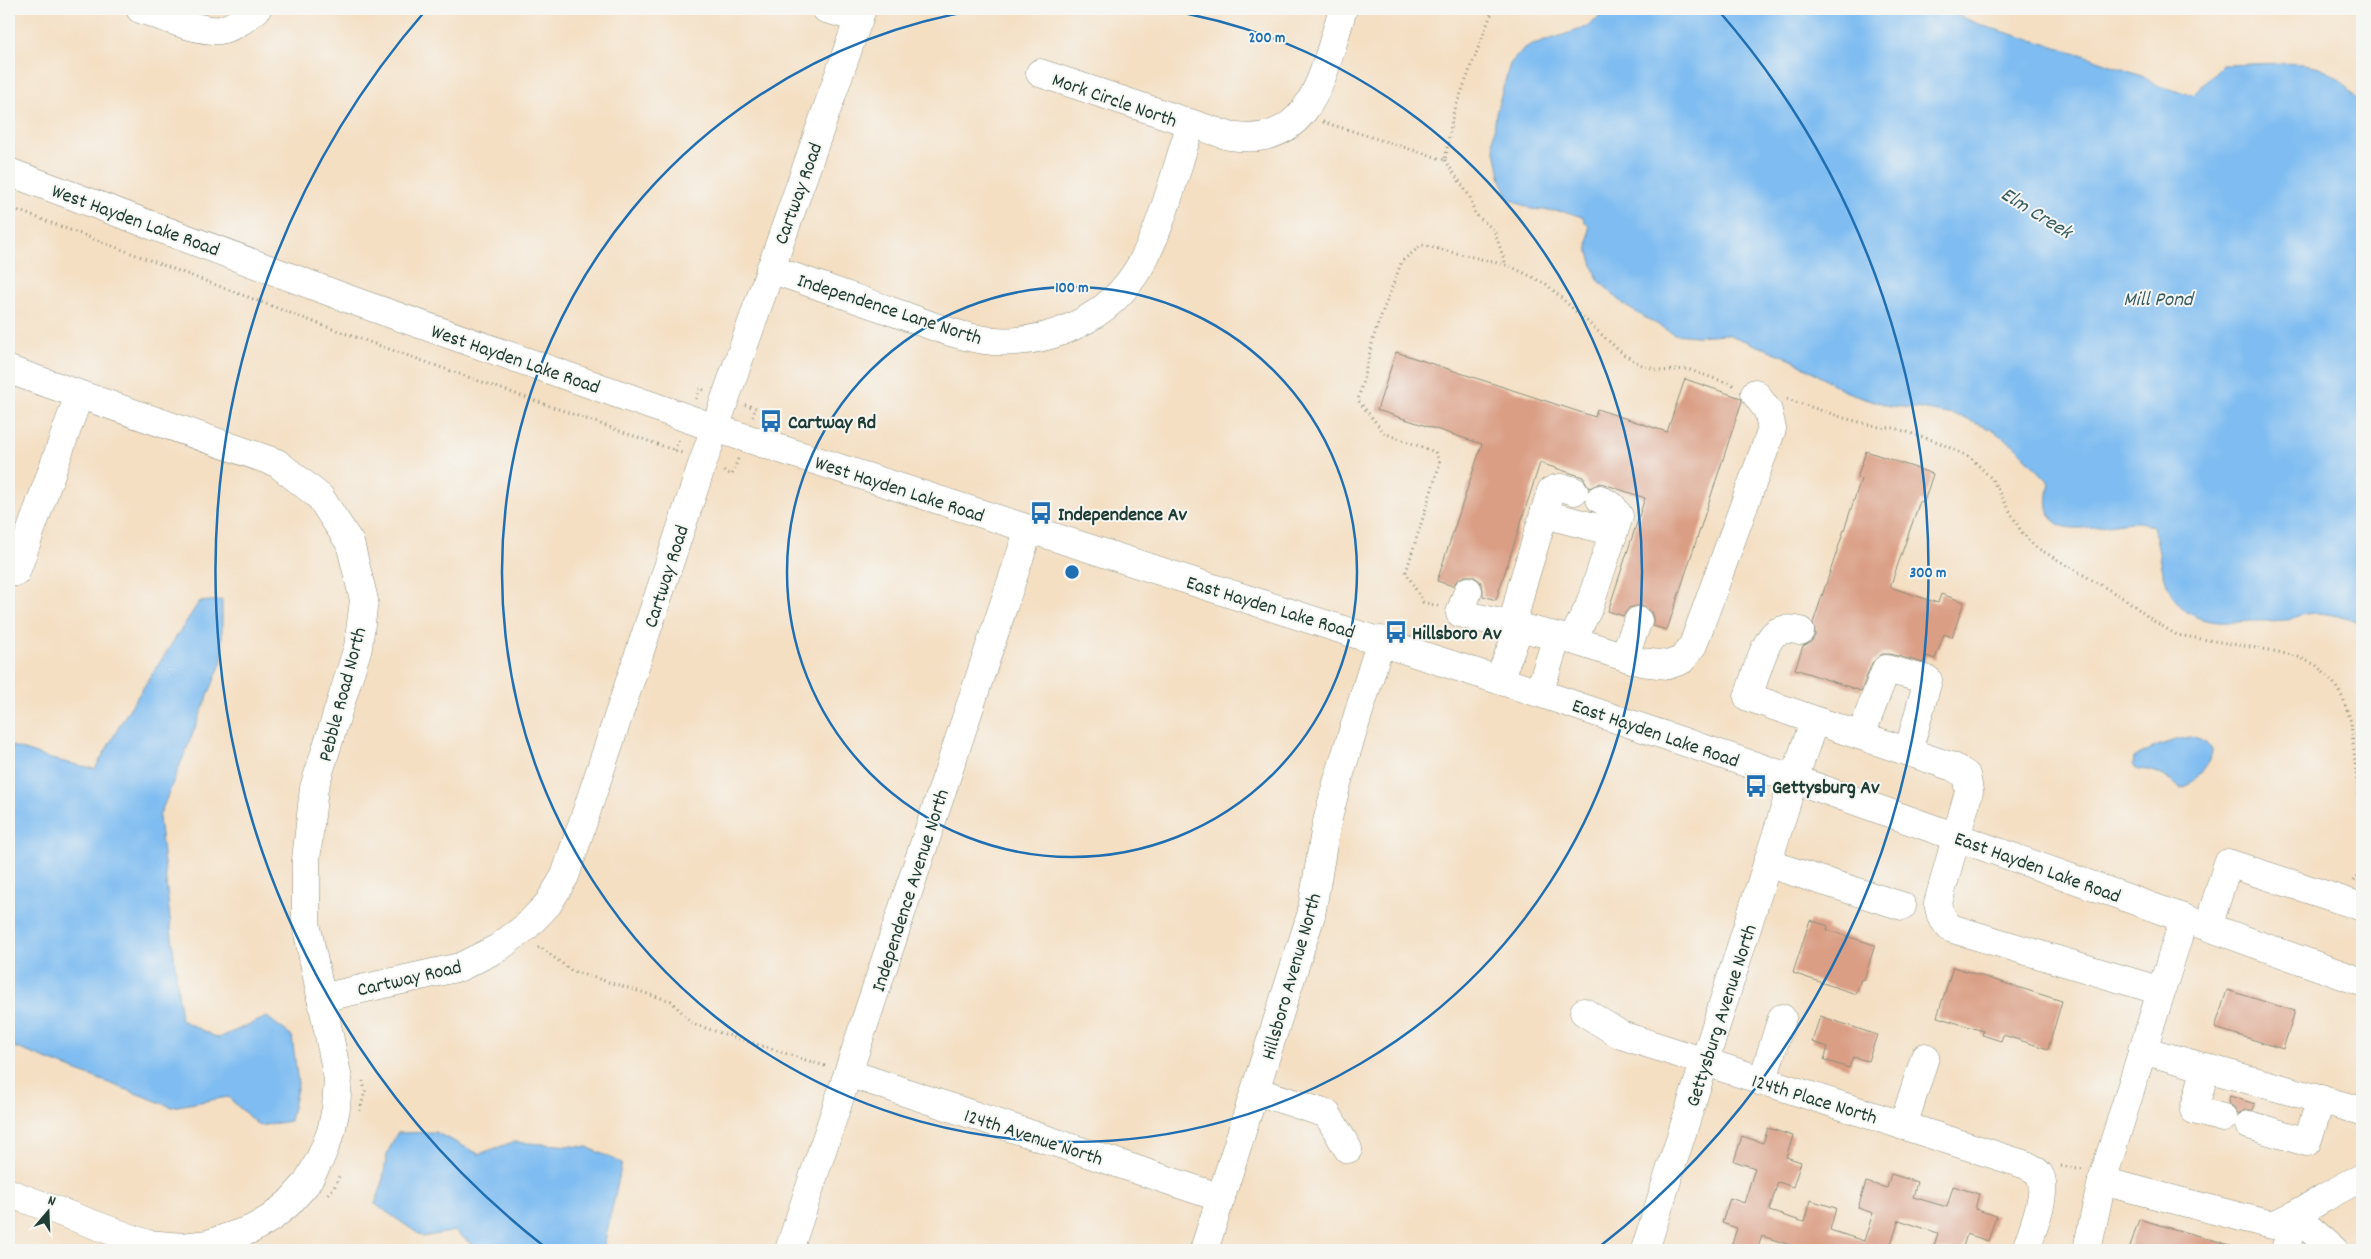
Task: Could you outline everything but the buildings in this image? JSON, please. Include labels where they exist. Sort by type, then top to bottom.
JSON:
[{"type":"street","points":[[140,9],[183,24],[220,30],[241,21],[257,9]]},
{"type":"street","points":[[826,9],[860,14]]},
{"type":"street","points":[[1191,124],[1228,136],[1249,139],[1270,134],[1290,125],[1306,110],[1316,92],[1343,9]]},
{"type":"street","name":"Cartway Road","points":[[321,998],[460,967],[498,948],[527,926],[548,904],[565,876],[715,428],[860,14]]},
{"type":"street","name":"Mork Circle North","points":[[1040,73],[1191,124]]},
{"type":"street","name":"Independence Lane North","points":[[770,269],[958,334],[992,340],[1026,341],[1061,332],[1092,316],[1119,295],[1140,266],[1154,235],[1191,124]]},
{"type":"street","name":"West Hayden Lake Road","points":[[9,172],[354,301],[715,428],[1029,530]]},
{"type":"street","name":"Pebble Road North","points":[[9,370],[277,463],[320,497],[350,543],[364,600],[358,647],[314,788],[306,860],[306,923],[338,1079],[336,1108],[331,1132],[320,1159],[306,1184],[289,1203],[271,1218],[252,1229],[208,1244],[165,1246],[148,1244],[9,1194]]},
{"type":"street","points":[[1464,602],[1516,627],[1564,638],[1641,662],[1668,665],[1682,660],[1693,645],[1772,429],[1768,411],[1756,393]]},
{"type":"street","points":[[16,572],[79,395]]},
{"type":"street","points":[[1499,679],[1516,639],[1515,615],[1551,491],[1556,488],[1567,488],[1574,491]]},
{"type":"street","points":[[1539,692],[1564,638],[1589,607],[1619,516],[1612,506],[1600,499]]},
{"type":"street","points":[[1544,514],[1613,532]]},
{"type":"street","name":"East Hayden Lake Road","points":[[1029,530],[1381,640],[1539,692],[1956,836],[2362,982]]},
{"type":"street","name":"Independence Avenue North","points":[[789,1250],[1029,530]]},
{"type":"street","points":[[1624,656],[1638,621]]},
{"type":"street","points":[[1800,631],[1790,629],[1776,633],[1768,642],[1748,697],[1953,767],[1966,775],[1969,791],[1938,903],[1941,916],[1950,928],[2161,991]]},
{"type":"street","name":"Hillsboro Avenue North","points":[[1204,1250],[1311,914],[1326,826],[1337,783],[1381,640]]},
{"type":"street","points":[[1861,736],[1886,669],[1928,680],[1908,752]]},
{"type":"street","name":"Gettysburg Avenue North","points":[[1646,1250],[1704,1061],[1769,864],[1794,779],[1811,730],[1820,722]]},
{"type":"street","points":[[2087,1250],[2103,1178],[2161,991],[2228,862],[2362,906]]},
{"type":"street","points":[[1769,864],[1902,906]]},
{"type":"street","name":"124th Place North","points":[[1584,1012],[1621,1036],[2026,1165],[2038,1172],[2043,1183]]},
{"type":"street","points":[[1762,1082],[1782,1018]]},
{"type":"street","points":[[2142,1050],[2362,1111]]},
{"type":"street","points":[[1903,1126],[1925,1057]]},
{"type":"street","points":[[2206,1068],[2194,1110],[2307,1142],[2321,1100]]},
{"type":"street","name":"124th Avenue North","points":[[848,1073],[1220,1198]]},
{"type":"street","points":[[1256,1091],[1327,1114],[1348,1148]]},
{"type":"street","points":[[2103,1178],[2272,1224],[2295,1216],[2347,1184],[2362,1178]]},
{"type":"street","points":[[2026,1250],[2042,1197],[2043,1183]]},
{"type":"street","points":[[2285,1250],[2295,1216]]},
{"type":"street","points":[[2295,1216],[2334,1250]]},
{"type":"path","points":[[1446,160],[1453,114],[1493,9]]},
{"type":"path","points":[[1306,110],[1323,122],[1446,160],[1470,197],[1475,214],[1494,230],[1506,265]]},
{"type":"path","points":[[9,207],[330,328],[674,450]]},
{"type":"path","points":[[1464,602],[1423,602],[1406,572],[1440,463],[1435,452],[1384,433],[1358,400],[1375,332],[1402,261],[1422,245],[1506,265],[1546,284],[1623,354],[1642,365],[1661,371],[1687,369],[1756,393],[1767,392],[1844,418],[1879,427],[1895,428],[1938,442],[1971,458],[1992,479],[2021,531],[2034,546],[2128,601],[2152,620],[2177,635],[2296,656],[2316,666],[2333,682],[2343,698],[2351,722],[2362,829]]},
{"type":"path","points":[[533,952],[540,947],[572,971],[671,1001],[692,1024],[848,1073]]},
{"type":"path","points":[[2043,1183],[2056,1176],[2062,1165],[2103,1178]]},
{"type":"water","name":"Mill Pond","points":[[1609,9],[1941,9],[1987,27],[2084,55],[2144,77],[2161,87],[2193,95],[2222,65],[2286,63],[2310,65],[2326,70],[2338,78],[2362,106],[2362,625],[2339,616],[2321,613],[2277,621],[2220,622],[2200,618],[2182,608],[2170,591],[2166,582],[2153,527],[2138,522],[2074,528],[2061,525],[2052,518],[2048,504],[2050,483],[2014,445],[1992,430],[1959,416],[1916,408],[1890,406],[1844,391],[1792,359],[1727,334],[1696,336],[1674,334],[1627,307],[1598,280],[1588,250],[1589,227],[1582,217],[1567,212],[1531,209],[1510,199],[1501,180],[1493,141],[1496,113],[1510,64],[1524,48],[1587,27]]},
{"type":"water","points":[[222,600],[222,661],[159,817],[181,1020],[218,1038],[267,1017],[292,1036],[298,1084],[290,1121],[259,1126],[228,1097],[172,1107],[9,1045],[9,745],[51,759],[95,769],[128,711],[199,602]]},
{"type":"water","points":[[2192,737],[2207,743],[2212,750],[2209,761],[2187,786],[2182,788],[2161,775],[2150,771],[2138,770],[2133,765],[2134,758],[2154,747]]},
{"type":"water","points":[[435,1132],[479,1154],[513,1142],[587,1147],[622,1163],[603,1250],[471,1250],[470,1243],[455,1231],[423,1237],[375,1204],[382,1185],[387,1154],[397,1133]]},
{"type":"place","name":"Cartway Rd","points":[[771,421]]},
{"type":"place","name":"Independence Av","points":[[1041,513]]},
{"type":"place","name":"Hillsboro Av","points":[[1396,632]]},
{"type":"place","name":"Gettysburg Av","points":[[1756,786]]},
{"type":"water label","name":"Elm Creek","points":[[2037,212]]}]
